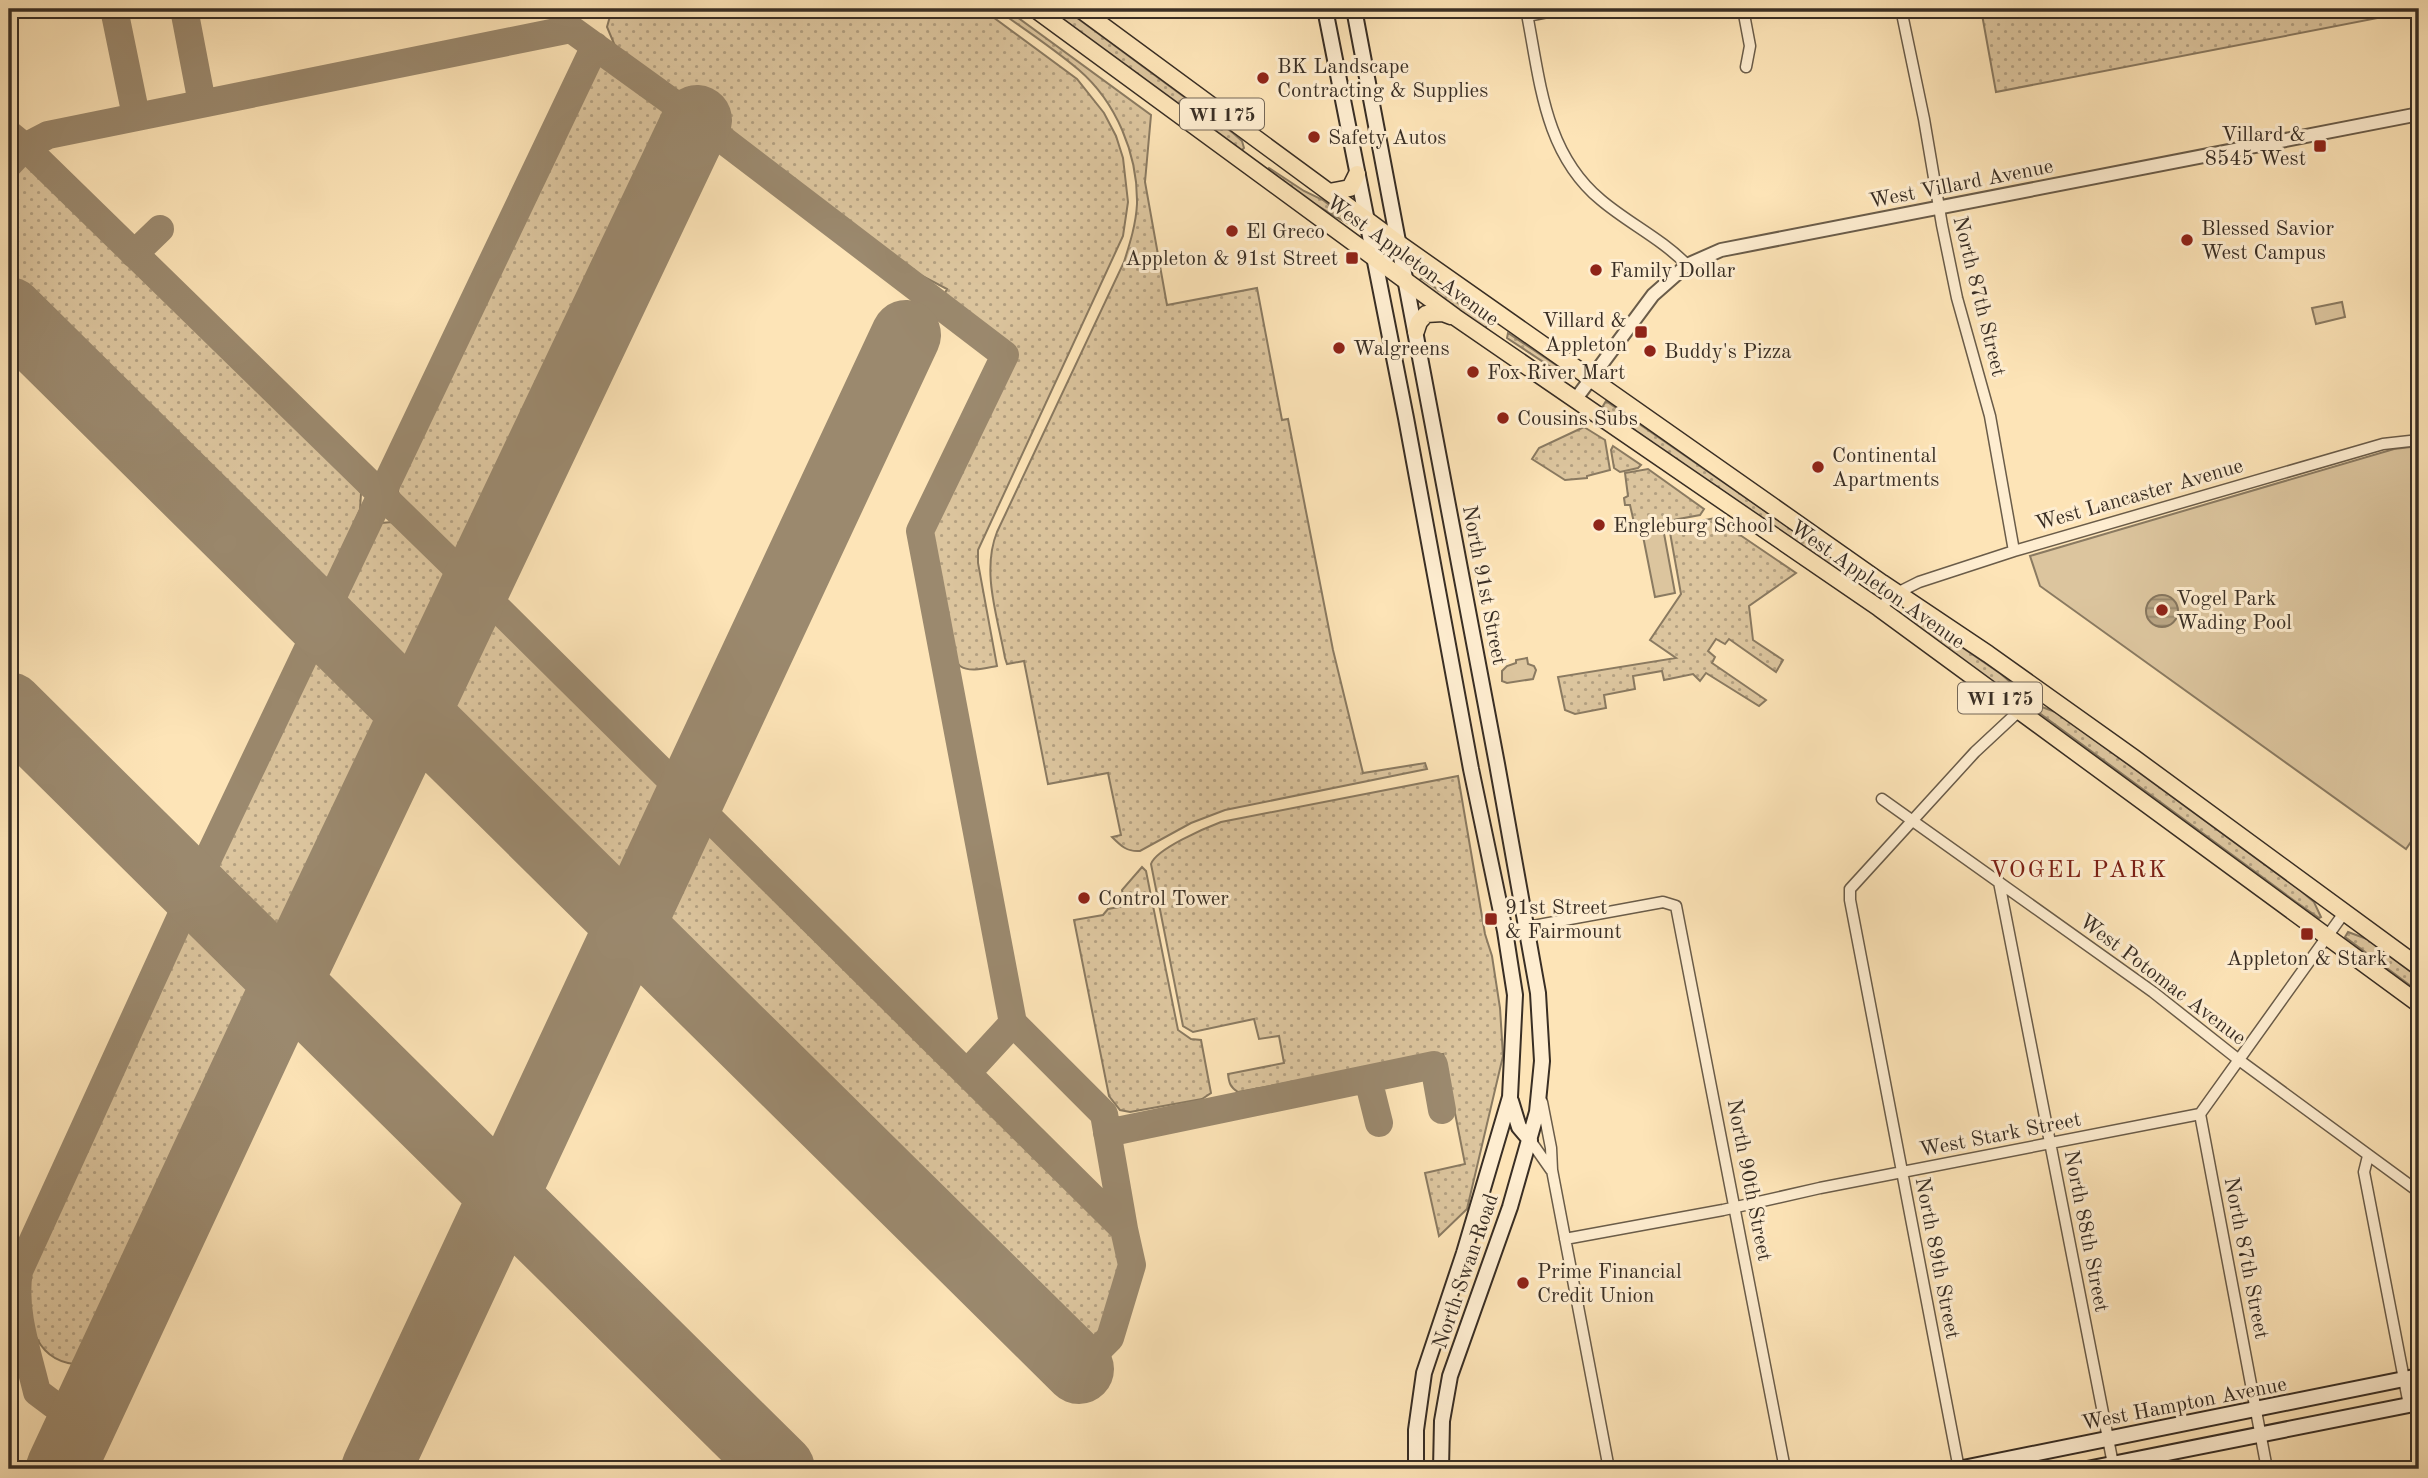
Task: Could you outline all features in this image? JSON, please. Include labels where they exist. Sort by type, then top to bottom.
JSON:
[{"type":"main road","name":"West Appleton Avenue","points":[[1035,9],[1406,283],[1879,608],[2419,1004]]},
{"type":"main road","name":"West Appleton Avenue","points":[[1080,9],[1398,243],[1896,593],[2036,688],[2419,967]]},
{"type":"main road","points":[[1325,9],[1505,931],[1515,995],[1510,1097],[1519,1127],[1530,1140]]},
{"type":"main road","name":"North 91st Street","points":[[1354,9],[1538,993],[1542,1061],[1539,1088]]},
{"type":"main road","points":[[1329,192],[1350,188],[1357,174]]},
{"type":"main road","points":[[1416,331],[1419,321],[1426,314],[1443,313],[1455,317]]},
{"type":"main road","points":[[1489,341],[1508,321]]},
{"type":"main road","name":"North Swan Road","points":[[1441,1469],[1442,1421],[1450,1376],[1510,1207],[1530,1140],[1539,1088]]},
{"type":"main road","name":"North Swan Road","points":[[1416,1469],[1416,1430],[1424,1373],[1464,1253],[1510,1097]]},
{"type":"main road","name":"West Hampton Avenue","points":[[1959,1469],[2419,1376]]},
{"type":"main road","points":[[2087,1469],[2414,1404]]},
{"type":"street","points":[[1563,9],[1526,12],[1540,93],[1562,154],[1576,176],[1603,202],[1674,252],[1687,265]]},
{"type":"street","points":[[1743,9],[1750,46],[1746,67]]},
{"type":"street","name":"North 87th Street","points":[[1902,9],[1938,207],[1957,298],[1990,416],[2014,551]]},
{"type":"street","name":"West Villard Avenue","points":[[1575,400],[1653,295],[1687,265],[1736,246],[2419,114]]},
{"type":"street","name":"West Lancaster Avenue","points":[[1879,608],[1896,593],[1919,582],[2014,551],[2383,444],[2419,440]]},
{"type":"street","points":[[1912,820],[1975,752],[2019,711],[2036,688]]},
{"type":"street","name":"West Potomac Avenue","points":[[1882,799],[2153,992],[2239,1060],[2419,1192]]},
{"type":"street","name":"North 89th Street","points":[[1912,820],[1850,889],[1959,1469]]},
{"type":"street","name":"North 88th Street","points":[[1999,882],[2113,1464]]},
{"type":"street","name":"North 90th Street","points":[[1526,928],[1663,902],[1676,906],[1786,1469]]},
{"type":"street","points":[[2200,1114],[2344,913]]},
{"type":"street","points":[[1505,931],[1526,928]]},
{"type":"street","name":"North 91st Street","points":[[1539,1088],[1609,1469]]},
{"type":"street","name":"North 87th Street","points":[[2200,1114],[2267,1469]]},
{"type":"street","name":"West Stark Street","points":[[1565,1239],[2200,1114]]},
{"type":"street","name":"North 91st Street","points":[[1530,1140],[1552,1170]]},
{"type":"street","points":[[2368,1156],[2364,1172],[2403,1379],[2414,1404]]},
{"type":"shaded area","points":[[612,9],[982,9],[1077,79],[1104,113],[1116,136],[1123,158],[1128,202],[1123,236],[978,550],[978,563],[997,666],[968,669],[960,666],[955,659],[941,604],[932,535],[940,509],[1015,349],[944,295],[947,289],[907,268],[713,120],[716,113],[685,98],[615,46],[607,27]]},
{"type":"shaded area","points":[[996,9],[1006,9],[1151,115],[1145,182],[1167,305],[1257,288],[1282,420],[1288,419],[1333,650],[1363,773],[1425,763],[1427,769],[1225,810],[1191,823],[1140,851],[1124,848],[1112,837],[1121,835],[1108,773],[1048,784],[1024,661],[1007,664],[1005,658],[992,595],[992,547],[1124,262],[1135,219],[1136,185],[1129,148],[1104,97],[1079,70]]},
{"type":"shaded area","points":[[1065,9],[1233,133],[1242,141],[1244,148],[1241,151],[1064,22],[1059,17]]},
{"type":"shaded area","points":[[1981,9],[2419,9],[2419,10],[1996,92]]},
{"type":"shaded area","points":[[601,64],[626,77],[665,106],[672,117],[671,133],[476,545],[470,552],[458,555],[404,503],[398,492],[399,477],[590,69]]},
{"type":"shaded area","points":[[26,164],[41,170],[361,493],[360,510],[327,579],[315,583],[300,574],[9,286],[9,174],[18,165]]},
{"type":"shaded area","points":[[1269,168],[1323,200],[1353,224],[1352,226],[1296,193],[1266,171]]},
{"type":"shaded area","points":[[1421,278],[1470,311],[1491,321],[1485,328],[1481,326],[1419,282]]},
{"type":"shaded area","points":[[2342,302],[2345,317],[2316,324],[2312,308]]},
{"type":"shaded area","points":[[1508,333],[1568,373],[1566,377],[1507,338]]},
{"type":"shaded area","points":[[1606,401],[1875,587],[1871,592],[1863,591],[1609,416],[1603,406]]},
{"type":"shaded area","points":[[1584,427],[1605,440],[1610,470],[1587,478],[1565,480],[1532,459],[1539,448]]},
{"type":"shaded area","points":[[1613,446],[1641,465],[1620,472],[1614,468],[1611,450]]},
{"type":"shaded area","points":[[2419,446],[2419,830],[2406,849],[2040,586],[2030,556],[2394,449]]},
{"type":"shaded area","points":[[1648,469],[1704,509],[1700,515],[1635,527],[1630,505],[1625,505],[1624,498],[1628,496],[1625,473]]},
{"type":"shaded area","points":[[1715,518],[1796,573],[1749,606],[1753,640],[1783,660],[1776,672],[1729,639],[1725,644],[1716,639],[1708,651],[1715,657],[1712,663],[1766,700],[1759,706],[1706,673],[1700,681],[1693,674],[1664,680],[1662,671],[1633,676],[1635,689],[1604,695],[1606,708],[1575,714],[1565,710],[1558,677],[1676,658],[1650,640],[1681,594],[1669,527]]},
{"type":"shaded area","points":[[392,522],[444,569],[448,581],[449,600],[420,660],[411,670],[395,666],[345,617],[343,597],[373,530],[381,523]]},
{"type":"shaded area","points":[[1663,528],[1675,593],[1655,597],[1642,531]]},
{"type":"shaded area","name":"Vogel Park Wading Pool","points":[[2162,595],[2173,600],[2178,611],[2173,622],[2162,627],[2151,622],[2146,611],[2151,600]]},
{"type":"shaded area","points":[[1909,611],[2001,674],[2013,689],[2009,693],[1917,630],[1908,623],[1905,615]]},
{"type":"shaded area","points":[[492,620],[655,778],[660,787],[664,800],[660,821],[629,880],[613,880],[607,875],[450,719],[444,703],[450,683],[475,628],[484,621]]},
{"type":"shaded area","points":[[326,652],[382,704],[387,712],[386,732],[289,939],[275,942],[266,937],[221,893],[215,885],[216,867],[304,677],[316,655]]},
{"type":"shaded area","points":[[1527,658],[1528,664],[1536,670],[1533,679],[1507,683],[1502,681],[1502,671],[1507,666],[1516,663],[1516,660]]},
{"type":"shaded area","points":[[2042,707],[2058,713],[2301,891],[2314,902],[2321,917],[2296,902],[2038,712]]},
{"type":"shaded area","points":[[1458,776],[1485,934],[1492,956],[1500,1008],[1503,1056],[1467,1209],[1439,1236],[1425,1173],[1465,1164],[1454,1108],[1451,1108],[1443,1074],[1448,1071],[1443,1054],[1238,1092],[1230,1084],[1228,1074],[1284,1063],[1279,1036],[1259,1039],[1254,1019],[1193,1032],[1183,1026],[1151,864],[1171,846],[1221,822]]},
{"type":"shaded area","points":[[697,832],[709,833],[721,843],[1106,1223],[1114,1235],[1120,1253],[1120,1265],[1107,1312],[1094,1337],[1088,1340],[1076,1338],[666,934],[658,917],[659,904],[690,838]]},
{"type":"shaded area","points":[[1142,867],[1146,871],[1178,1030],[1191,1039],[1201,1040],[1211,1093],[1202,1099],[1130,1112],[1120,1110],[1109,1096],[1074,920],[1103,915],[1108,909],[1125,906],[1122,890]]},
{"type":"shaded area","points":[[199,924],[251,973],[260,989],[261,998],[96,1351],[84,1362],[68,1363],[54,1358],[36,1336],[27,1307],[29,1264],[181,938],[186,929]]},
{"type":"shaded area","points":[[2348,932],[2367,939],[2419,978],[2419,992],[2345,937]]},
{"type":"taxiway","points":[[114,9],[136,116]]},
{"type":"taxiway","points":[[184,9],[202,103]]},
{"type":"taxiway","points":[[9,164],[25,147],[48,135],[571,29],[697,120],[1005,355],[920,531],[1013,1023],[1104,1114],[1124,1229]]},
{"type":"taxiway","points":[[85,1415],[53,1404],[37,1392],[19,1316],[19,1271],[193,890],[595,46]]},
{"type":"taxiway","points":[[9,134],[475,586],[1124,1229],[1132,1265],[1110,1338],[1079,1369]]},
{"type":"taxiway","points":[[134,254],[160,229]]},
{"type":"taxiway","points":[[630,927],[690,798]]},
{"type":"taxiway","points":[[967,1073],[1013,1023]]},
{"type":"taxiway","points":[[1107,1133],[1434,1065],[1442,1110]]},
{"type":"taxiway","points":[[1368,1079],[1379,1123]]},
{"type":"runway","points":[[61,1468],[287,983],[697,120]]},
{"type":"runway","points":[[9,312],[1079,1369]]},
{"type":"runway","points":[[376,1469],[906,335]]},
{"type":"runway","points":[[9,707],[780,1469]]},
{"type":"place","name":"BK Landscape Contracting & Supplies","points":[[1263,78]]},
{"type":"place","name":"Safety Autos","points":[[1314,137]]},
{"type":"place","name":"Villard & 8545 West","points":[[2320,146]]},
{"type":"place","name":"El Greco","points":[[1232,231]]},
{"type":"place","name":"Blessed Savior West Campus","points":[[2187,240]]},
{"type":"place","name":"Appleton & 91st Street","points":[[1352,258]]},
{"type":"place","name":"Family Dollar","points":[[1596,270]]},
{"type":"place","name":"Villard & Appleton","points":[[1641,332]]},
{"type":"place","name":"Walgreens","points":[[1339,348]]},
{"type":"place","name":"Buddy's Pizza","points":[[1650,351]]},
{"type":"place","name":"Fox River Mart","points":[[1473,372]]},
{"type":"place","name":"Cousins Subs","points":[[1503,418]]},
{"type":"place","name":"Continental Apartments","points":[[1818,467]]},
{"type":"place","name":"Engleburg School","points":[[1599,525]]},
{"type":"place","name":"Vogel Park Wading Pool","points":[[2162,610]]},
{"type":"place","name":"Control Tower","points":[[1084,898]]},
{"type":"place","name":"91st Street & Fairmount","points":[[1491,919]]},
{"type":"place","name":"Appleton & Stark","points":[[2307,934]]},
{"type":"place","name":"Prime Financial Credit Union","points":[[1523,1283]]},
{"type":"district","name":"VOGEL PARK","points":[[2079,869]]}]
